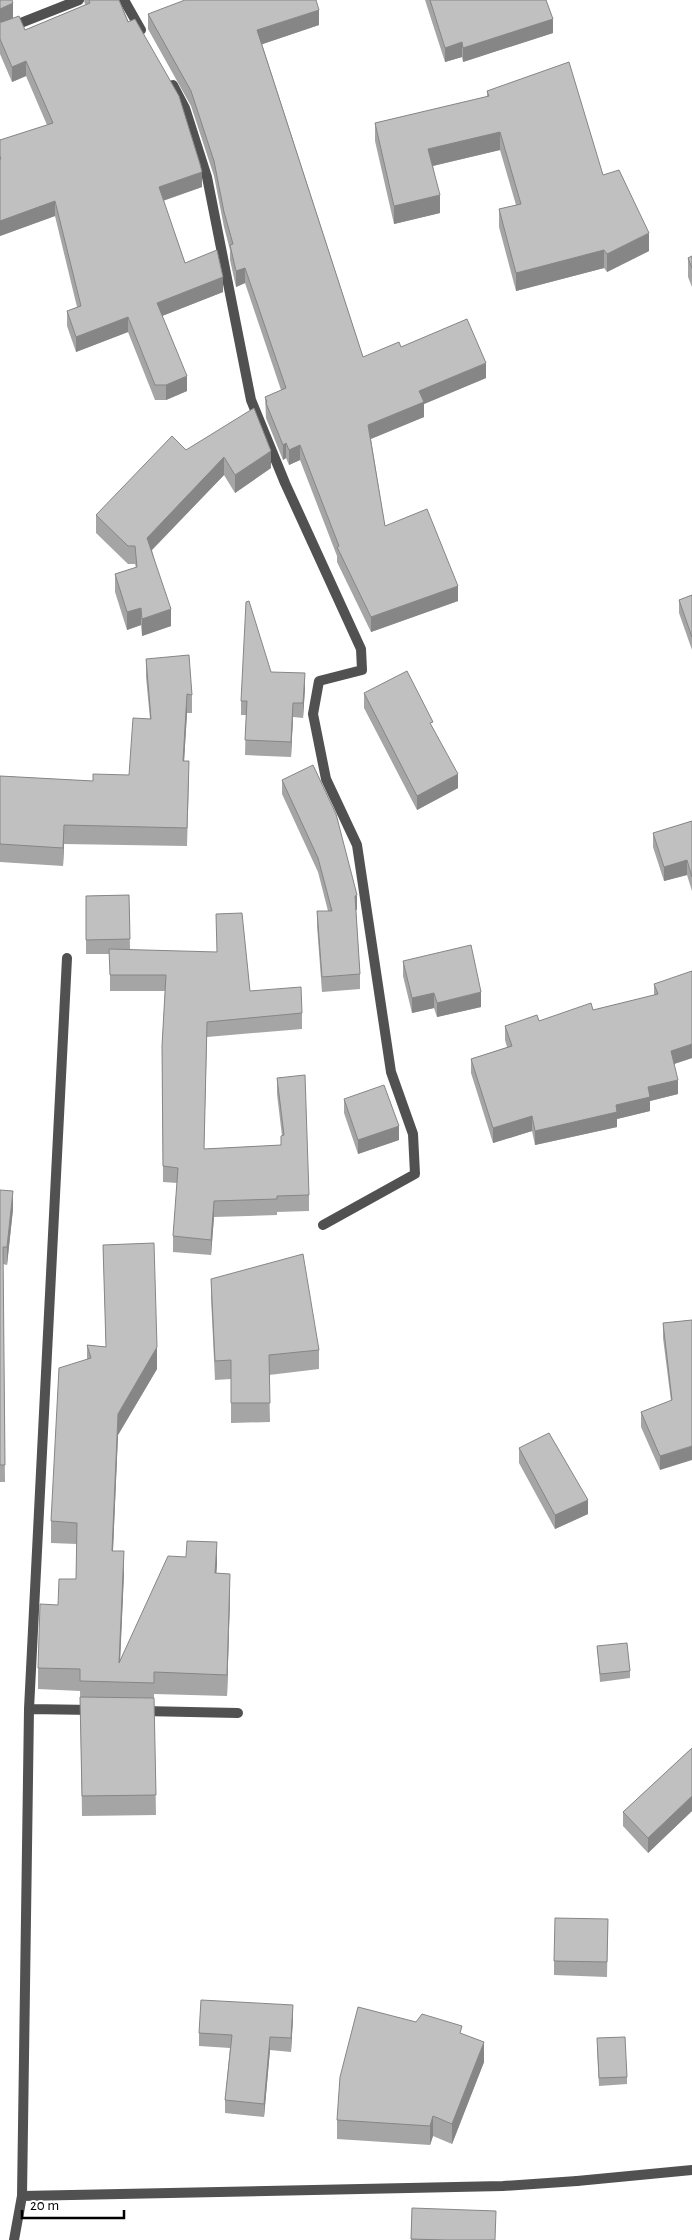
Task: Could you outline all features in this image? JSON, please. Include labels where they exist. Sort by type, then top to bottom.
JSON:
[{"type":"street","points":[[0,31],[79,0]]},
{"type":"street","points":[[124,0],[148,41]]},
{"type":"street","points":[[166,74],[185,108],[207,177],[250,400],[285,483],[361,649],[362,670],[319,681],[313,714],[326,779],[357,845],[391,1072],[413,1134],[415,1174],[323,1225]]},
{"type":"street","points":[[14,2240],[22,2196],[29,1709],[67,958]]},
{"type":"street","points":[[29,1709],[99,1710]]},
{"type":"street","points":[[129,1711],[238,1713]]},
{"type":"street","points":[[22,2196],[504,2186],[692,2170]]},
{"type":"building","points":[[0,0],[12,0],[13,3],[0,9]]},
{"type":"building","points":[[89,0],[119,0],[128,22],[135,19],[179,96],[202,172],[159,187],[185,263],[217,250],[223,277],[157,303],[187,376],[166,385],[155,385],[128,317],[76,337],[67,311],[81,306],[55,201],[0,221],[0,140],[53,123],[26,61],[12,67],[0,39],[0,22],[19,16],[25,30],[90,3]]},
{"type":"building","points":[[185,0],[316,0],[319,10],[257,30],[363,357],[399,342],[401,347],[467,319],[486,363],[419,391],[424,402],[368,425],[385,526],[427,509],[458,586],[371,617],[337,547],[339,546],[300,445],[289,450],[286,443],[283,445],[265,397],[286,388],[245,268],[236,271],[230,245],[233,244],[224,212],[214,161],[191,91],[148,14]]},
{"type":"building","points":[[430,0],[546,0],[553,19],[463,48],[462,42],[445,48]]},
{"type":"building","points":[[569,62],[603,175],[619,170],[649,233],[607,254],[604,250],[516,273],[499,209],[521,204],[500,132],[428,149],[440,195],[394,206],[375,123],[489,96],[487,91]]},
{"type":"building","points":[[692,256],[692,268],[688,258]]},
{"type":"building","points":[[254,408],[271,451],[235,475],[224,457],[147,538],[171,609],[142,619],[141,608],[127,612],[115,574],[137,567],[135,546],[128,546],[96,515],[172,436],[186,450]]},
{"type":"building","points":[[692,595],[692,637],[679,600]]},
{"type":"building","points":[[249,601],[271,672],[305,673],[303,703],[293,703],[291,742],[245,740],[247,701],[241,701],[246,602]]},
{"type":"building","points":[[189,655],[192,695],[187,694],[183,761],[189,761],[187,828],[64,825],[63,848],[0,844],[0,776],[93,781],[93,774],[129,775],[133,718],[151,719],[146,659]]},
{"type":"building","points":[[407,671],[433,722],[430,723],[458,774],[417,796],[364,693]]},
{"type":"building","points":[[313,765],[336,814],[357,895],[355,896],[360,974],[322,977],[317,911],[332,911],[318,858],[282,780]]},
{"type":"building","points":[[692,821],[692,877],[687,860],[664,867],[653,833]]},
{"type":"building","points":[[129,895],[130,939],[86,940],[86,896]]},
{"type":"building","points":[[242,913],[250,991],[301,987],[302,1013],[207,1022],[204,1149],[281,1145],[281,1136],[284,1135],[277,1078],[305,1075],[309,1195],[277,1196],[277,1199],[214,1201],[211,1240],[173,1236],[178,1168],[163,1166],[162,1046],[166,975],[110,975],[109,949],[217,952],[216,914]]},
{"type":"building","points":[[471,945],[481,992],[437,1003],[434,993],[412,998],[403,961]]},
{"type":"building","points":[[692,971],[692,1044],[671,1051],[678,1080],[648,1087],[650,1097],[616,1105],[617,1112],[535,1131],[532,1116],[493,1128],[471,1059],[512,1046],[505,1026],[537,1015],[539,1021],[591,1003],[593,1010],[658,994],[654,984]]},
{"type":"building","points":[[384,1085],[399,1126],[358,1140],[344,1099]]},
{"type":"building","points":[[0,1190],[13,1191],[7,1247],[3,1247],[5,1465],[0,1465]]},
{"type":"building","points":[[154,1243],[157,1347],[118,1414],[112,1551],[124,1551],[119,1663],[168,1556],[186,1557],[187,1541],[217,1542],[215,1573],[230,1574],[227,1675],[154,1672],[154,1683],[80,1681],[80,1669],[38,1668],[40,1604],[58,1605],[59,1579],[76,1579],[77,1523],[51,1521],[59,1368],[91,1358],[87,1345],[106,1347],[103,1245]]},
{"type":"building","points":[[303,1254],[319,1350],[269,1355],[270,1403],[231,1403],[231,1360],[215,1361],[211,1279]]},
{"type":"building","points":[[692,1320],[692,1446],[660,1456],[641,1412],[672,1400],[663,1323]]},
{"type":"building","points":[[549,1433],[588,1500],[555,1515],[519,1448]]},
{"type":"building","points":[[627,1643],[630,1671],[600,1674],[597,1646]]},
{"type":"building","points":[[80,1697],[154,1698],[156,1795],[82,1796]]},
{"type":"building","points":[[692,1748],[692,1796],[648,1838],[623,1812]]},
{"type":"building","points":[[555,1918],[608,1919],[607,1962],[554,1961]]},
{"type":"building","points":[[201,2000],[293,2005],[291,2038],[270,2037],[264,2104],[225,2100],[232,2035],[199,2033]]},
{"type":"building","points":[[358,2007],[416,2022],[422,2014],[462,2026],[460,2033],[484,2042],[452,2124],[433,2116],[430,2126],[337,2120],[340,2077]]},
{"type":"building","points":[[625,2037],[627,2077],[599,2078],[597,2038]]},
{"type":"building","points":[[412,2208],[496,2211],[495,2240],[411,2239]]}]
